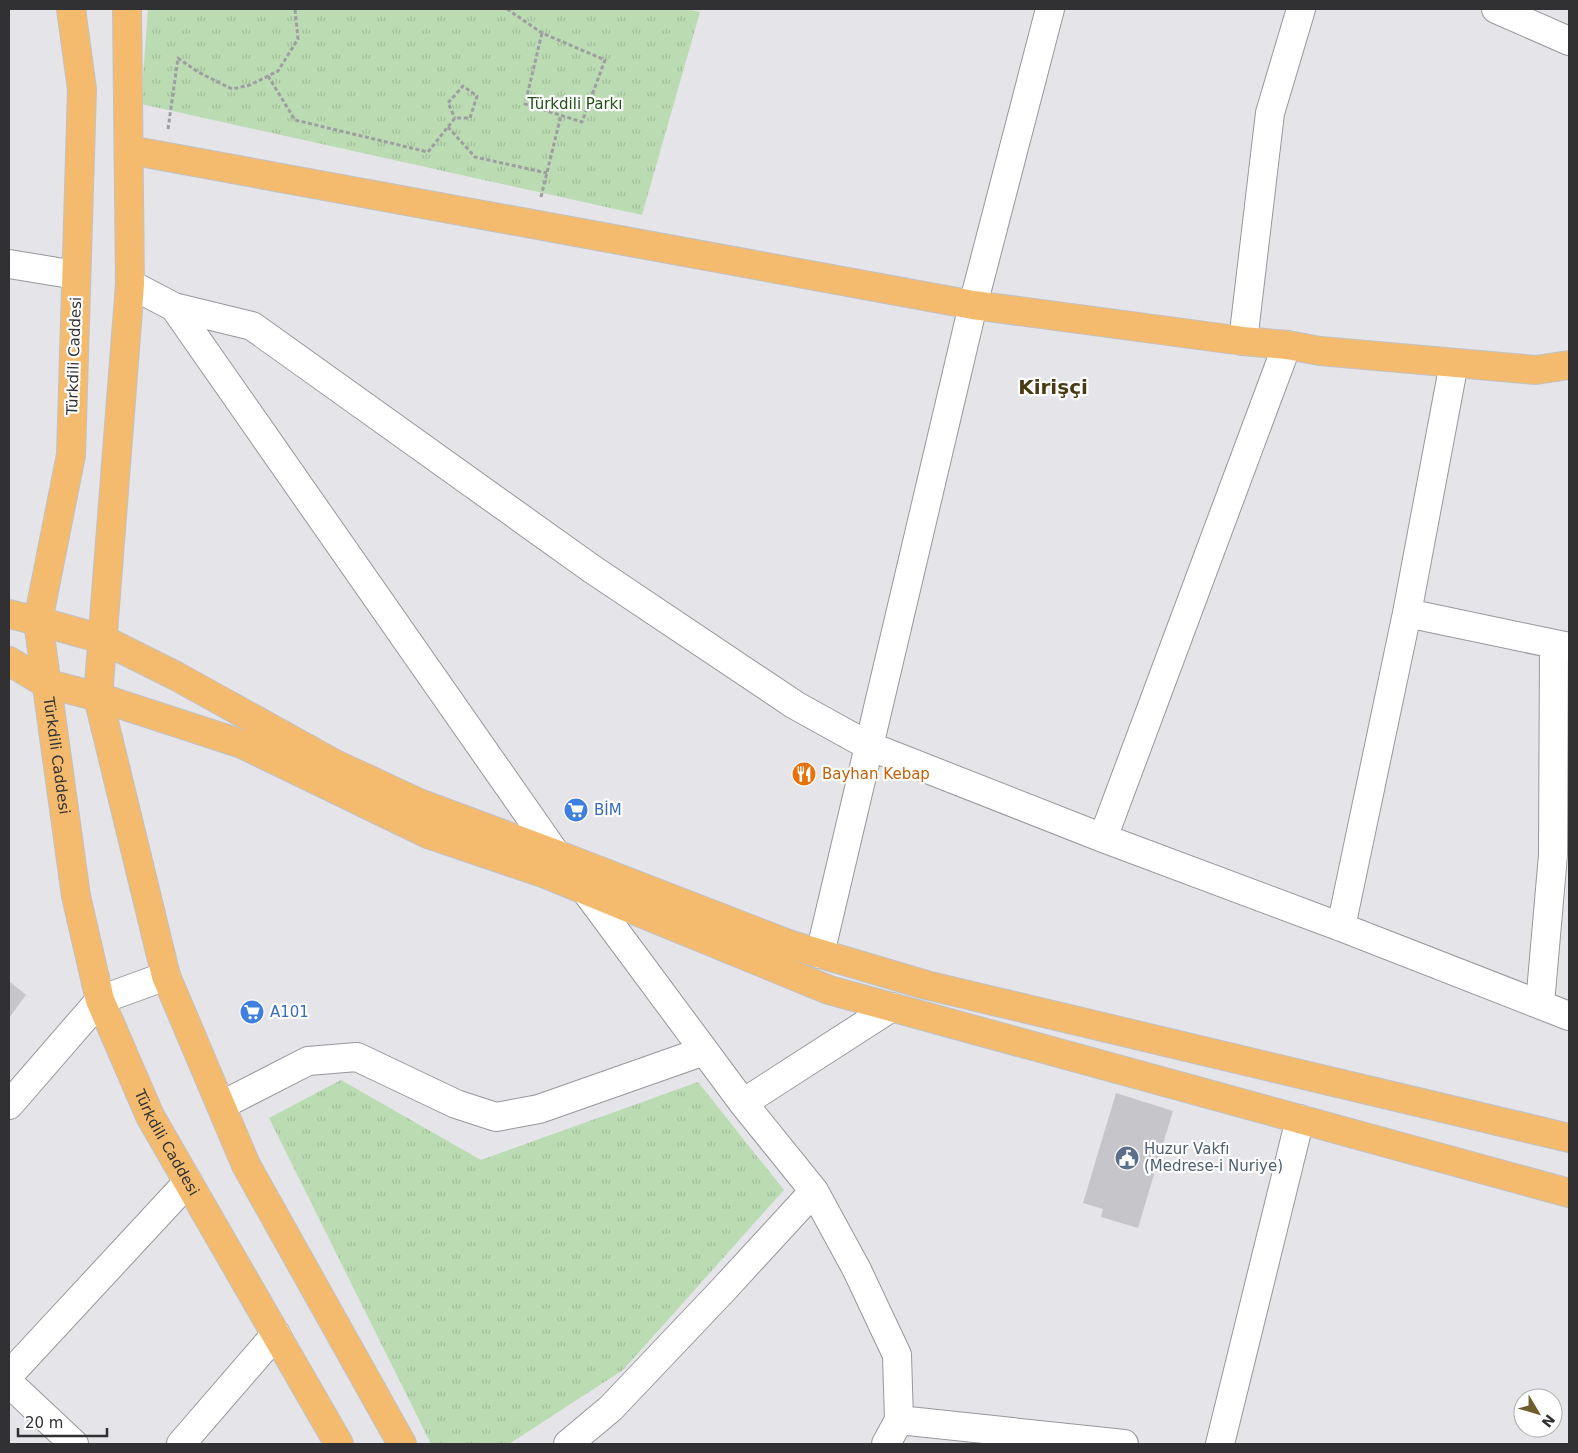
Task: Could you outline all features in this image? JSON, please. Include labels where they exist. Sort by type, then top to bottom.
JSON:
[{"type":"main road","name":"Türkdili Caddesi","points":[[71,9],[82,89],[71,456],[38,620],[45,683],[76,896],[100,1000],[150,1116],[339,1444]]},
{"type":"main road","points":[[127,9],[130,284],[98,696],[166,976],[246,1165],[402,1444]]},
{"type":"main road","points":[[128,150],[973,305],[1243,341],[1287,345],[1320,351],[1536,370],[1569,365]]},
{"type":"main road","points":[[9,614],[38,620],[102,639],[176,676],[335,764],[419,803],[791,945],[926,985],[1569,1138]]},
{"type":"main road","points":[[9,661],[45,683],[98,696],[242,744],[428,834],[546,874],[829,990],[1569,1193]]},
{"type":"street","points":[[820,954],[973,305],[1050,9]]},
{"type":"street","points":[[1243,341],[1270,113],[1301,9]]},
{"type":"street","points":[[1496,9],[1569,41]]},
{"type":"street","points":[[9,264],[76,275]]},
{"type":"street","points":[[130,284],[174,307],[252,326],[592,569],[796,706],[869,746],[1103,838],[1341,927],[1569,1016]]},
{"type":"street","points":[[174,307],[556,854]]},
{"type":"street","points":[[1103,838],[1287,345]]},
{"type":"street","points":[[1341,927],[1407,613],[1454,363]]},
{"type":"street","points":[[1407,613],[1562,646],[1553,855],[1540,1004]]},
{"type":"street","points":[[585,890],[743,1104],[814,1191],[857,1270],[897,1355],[900,1420],[886,1444]]},
{"type":"street","points":[[9,1106],[100,1000],[166,976]]},
{"type":"street","points":[[743,1104],[892,1007]]},
{"type":"street","points":[[222,1106],[308,1061],[356,1056],[456,1104],[496,1118],[538,1109],[704,1051]]},
{"type":"street","points":[[1220,1444],[1300,1119]]},
{"type":"street","points":[[9,1375],[188,1182]]},
{"type":"street","points":[[568,1444],[611,1408],[814,1191]]},
{"type":"street","points":[[181,1444],[276,1334]]},
{"type":"street","points":[[9,1384],[74,1444]]},
{"type":"street","points":[[900,1420],[1124,1444]]},
{"type":"path","points":[[164,156],[178,58],[198,72],[232,89],[250,85],[278,71],[298,39],[295,9]]},
{"type":"path","points":[[507,9],[542,33],[605,60],[582,122],[525,104],[542,33]]},
{"type":"path","points":[[268,76],[296,120],[428,152],[455,118]]},
{"type":"path","points":[[463,86],[477,96],[470,118],[455,118],[448,103],[463,86]]},
{"type":"path","points":[[534,224],[562,115]]},
{"type":"path","points":[[448,127],[475,157],[547,173]]},
{"type":"green space","name":"Türkdili Parkı","points":[[148,9],[688,9],[700,12],[642,215],[141,104]]},
{"type":"green space","points":[[341,1080],[481,1160],[698,1082],[784,1190],[623,1370],[509,1444],[431,1444],[269,1118]]},
{"type":"building","points":[[9,981],[26,995],[9,1018]]},
{"type":"building","points":[[1116,1093],[1173,1111],[1138,1228],[1101,1217],[1103,1209],[1083,1203]]},
{"type":"place","name":"Bayhan Kebap","points":[[804,774]]},
{"type":"place","name":"BİM","points":[[576,810]]},
{"type":"place","name":"A101","points":[[252,1012]]},
{"type":"place","name":"Huzur Vakfı (Medrese-i Nuriye)","points":[[1127,1158]]},
{"type":"district","name":"Kirişçi","points":[[1053,387]]}]
